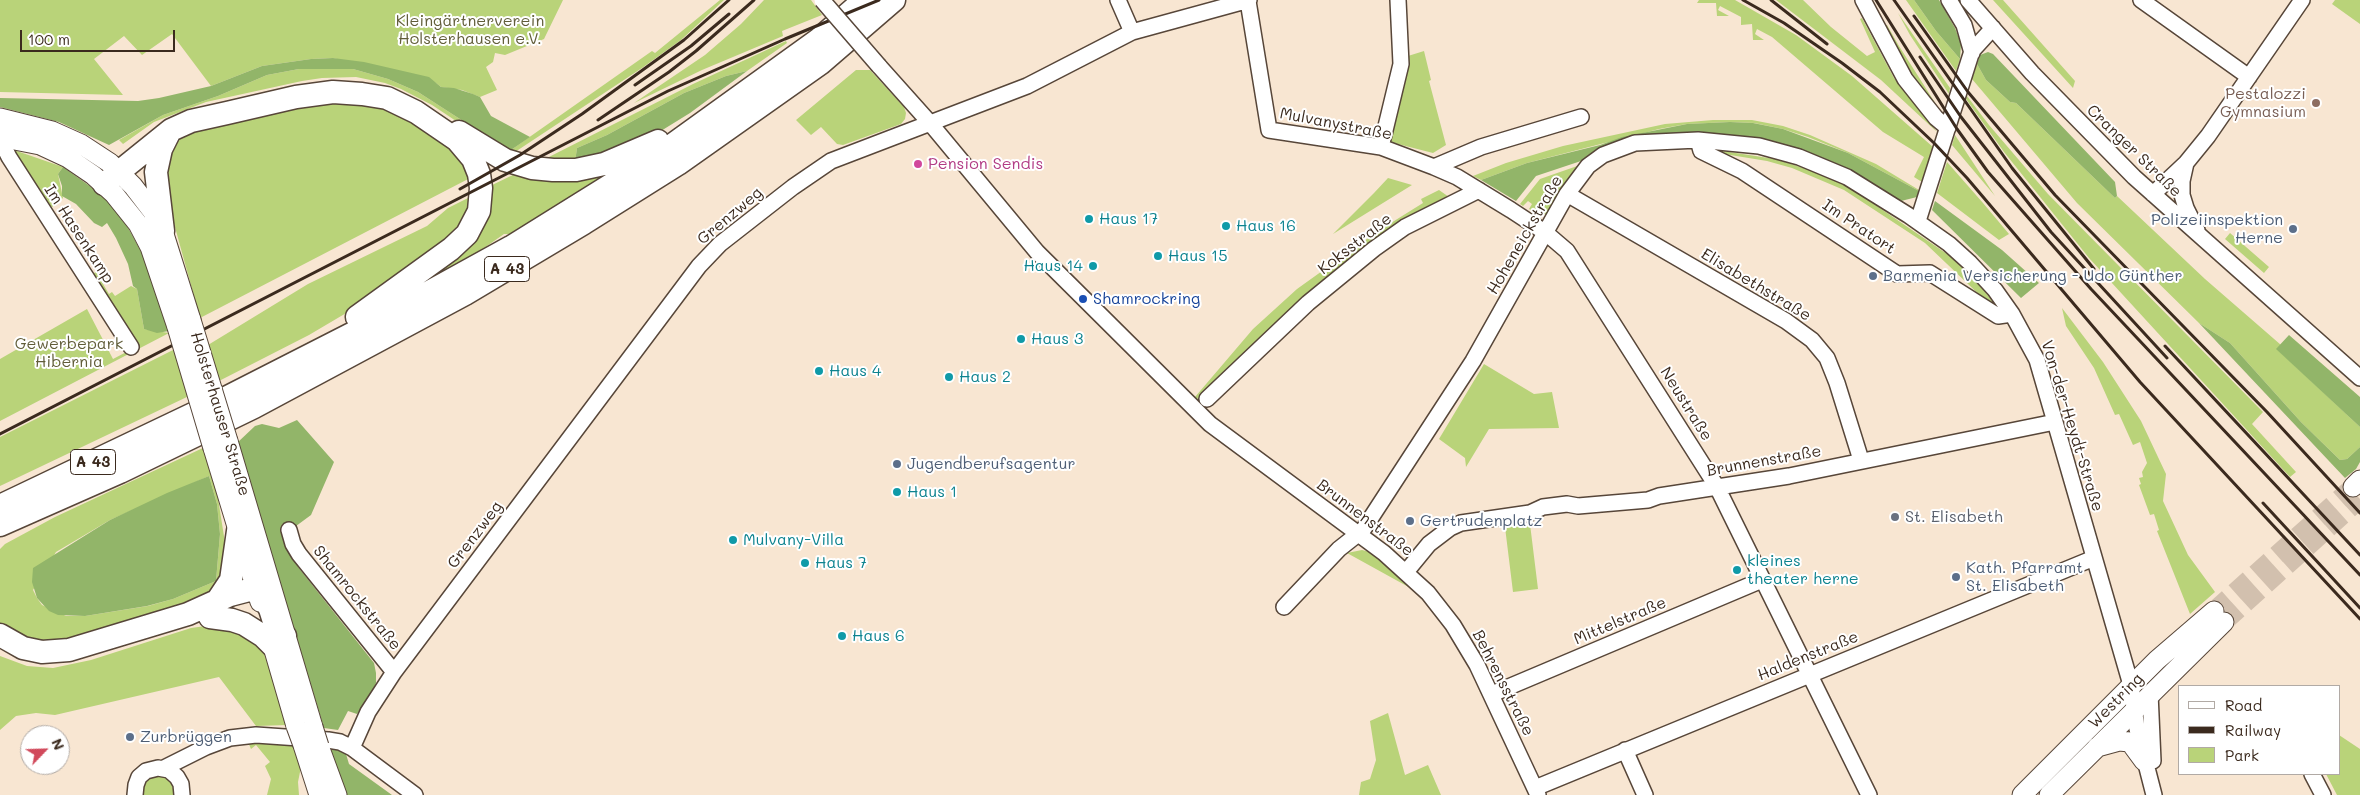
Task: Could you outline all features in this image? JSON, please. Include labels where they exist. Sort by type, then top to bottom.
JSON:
[{"type":"highway","name":"A 43","points":[[0,506],[276,372],[375,322],[511,248],[657,156],[740,98],[818,40],[864,0]]},
{"type":"highway","name":"A 43","points":[[0,526],[120,472],[254,408],[465,294],[678,164],[821,63],[894,0]]},
{"type":"highway","points":[[107,174],[144,134],[174,118],[229,104],[326,85],[361,86],[396,94],[419,106],[505,160],[532,168],[559,170],[590,167],[626,156],[651,145],[720,105],[740,98]]},
{"type":"highway","points":[[107,174],[172,130],[191,121],[296,97],[333,92],[387,98],[416,112],[457,140],[476,167],[481,188],[479,211],[467,234],[461,241],[384,299],[307,348],[276,372]]},
{"type":"highway","points":[[163,231],[156,172],[160,149],[172,130]]},
{"type":"highway","points":[[0,540],[17,526],[102,486],[120,472]]},
{"type":"highway","points":[[0,648],[30,659],[60,659],[86,654],[214,609],[231,580],[238,531]]},
{"type":"highway","points":[[0,635],[23,648],[42,652],[69,650],[188,614],[243,606],[261,590],[270,609],[279,641]]},
{"type":"highway","points":[[214,609],[263,636],[279,641]]},
{"type":"main road","name":"Holsterhauser Straße","points":[[0,118],[52,131],[81,144],[107,174],[146,239],[184,324]]},
{"type":"main road","name":"Holsterhauser Straße","points":[[0,138],[40,145],[107,174],[142,196],[163,231],[184,324],[261,590]]},
{"type":"main road","name":"Holsterhauser Straße","points":[[220,445],[238,531],[261,590]]},
{"type":"main road","name":"Westring","points":[[2022,795],[2177,641],[2219,617],[2209,640],[2150,693],[2049,795]]},
{"type":"main road","points":[[279,641],[311,746],[319,795]]},
{"type":"main road","points":[[2096,748],[2119,741],[2130,742],[2144,761]]},
{"type":"main road","points":[[311,746],[337,795]]},
{"type":"street","name":"Brunnenstraße","points":[[822,0],[930,122],[1042,257],[1210,424],[1359,534],[1406,572],[1429,544],[1450,528],[1461,523],[1530,513],[1543,508],[1567,504],[1578,506],[1634,501],[1789,476],[2055,422]]},
{"type":"street","points":[[1118,0],[1132,32]]},
{"type":"street","name":"Grenzweg","points":[[394,672],[700,266],[720,244],[824,164],[1026,86],[1132,32],[1248,0]]},
{"type":"street","name":"Mulvanystraße","points":[[1248,0],[1269,130],[1381,147],[1434,167],[1479,190]]},
{"type":"street","points":[[1381,147],[1401,64],[1398,0]]},
{"type":"street","points":[[1863,0],[1905,79],[1931,111],[1948,128]]},
{"type":"street","points":[[1949,0],[1964,25],[1972,53]]},
{"type":"street","name":"Cranger Straße","points":[[1968,0],[2074,116],[2153,194],[2360,378]]},
{"type":"street","points":[[2142,0],[2249,77]]},
{"type":"street","points":[[2153,194],[2186,163],[2302,0]]},
{"type":"street","points":[[1918,221],[1972,53],[1993,28]]},
{"type":"street","points":[[1434,167],[1481,147],[1581,117]]},
{"type":"street","name":"Im Hasenkamp","points":[[0,138],[9,157],[131,347]]},
{"type":"street","name":"Hoheneickstraße","points":[[1284,607],[1339,549],[1359,534],[1403,471],[1473,361],[1567,194],[1588,166],[1603,155],[1619,147],[1635,143],[1698,140],[1759,146],[1798,157],[1848,177],[1918,221]]},
{"type":"street","name":"Im Pratort","points":[[1698,140],[1700,151],[1742,172],[1897,274],[1930,272],[1998,316],[2012,314]]},
{"type":"street","points":[[2186,163],[2182,181],[2182,195],[2186,208],[2201,238]]},
{"type":"street","points":[[1479,190],[1546,233]]},
{"type":"street","name":"Koksstraße","points":[[1207,399],[1308,303],[1374,249],[1406,227],[1479,190]]},
{"type":"street","name":"Elisabethstraße","points":[[1567,194],[1786,321],[1812,340],[1827,358],[1837,383],[1861,460]]},
{"type":"street","name":"Von-der-Heydt-Straße","points":[[1918,221],[1970,263],[1995,290],[2012,314],[2037,360],[2131,686],[2144,761],[2156,795]]},
{"type":"street","name":"Neustraße","points":[[1546,233],[1567,251],[1717,487],[1869,795]]},
{"type":"street","name":"Cranger Straße","points":[[2334,353],[2360,366]]},
{"type":"street","name":"Shamrockstraße","points":[[289,530],[293,544],[299,554],[394,672],[368,712],[352,748]]},
{"type":"street","name":"Haldenstraße","points":[[1537,791],[1625,750],[2094,558]]},
{"type":"street","name":"Behrensstraße","points":[[1406,572],[1428,593],[1453,625],[1478,664],[1537,791]]},
{"type":"street","name":"Mittelstraße","points":[[1492,694],[1762,580]]},
{"type":"street","name":"Von-der-Heydt-Straße","points":[[2150,693],[2152,757],[2156,795]]},
{"type":"street","points":[[135,795],[136,785],[142,774],[153,768],[164,768],[215,743],[230,738],[256,735],[336,741],[352,748],[415,795]]},
{"type":"street","points":[[1625,750],[1645,795]]},
{"type":"street","points":[[181,788],[181,775],[191,762],[191,756]]},
{"type":"street","points":[[164,768],[174,773],[181,788]]},
{"type":"street","points":[[2312,775],[2322,795]]},
{"type":"green space","name":"Kleingärtnerverein Holsterhausen e.V.","points":[[0,0],[563,0],[544,39],[505,55],[495,53],[493,62],[486,67],[497,90],[480,97],[462,90],[441,87],[436,83],[333,58],[262,66],[211,86],[172,34],[142,55],[124,36],[94,59],[123,95],[0,92]]},
{"type":"green space","points":[[720,0],[724,0],[681,40],[512,154],[480,137],[432,105],[401,89],[385,83],[356,77],[322,78],[302,81],[206,102],[154,122],[123,144],[119,140],[163,115],[218,96],[267,75],[299,69],[353,69],[388,79],[418,92],[511,150],[652,51],[655,53]]},
{"type":"green space","points":[[764,0],[811,0],[822,15],[782,31],[783,36],[702,70],[634,103],[705,55],[741,24]]},
{"type":"green space","points":[[1699,0],[1735,0],[1796,35],[1852,76],[1933,147],[1922,182],[1914,177],[1924,157],[1883,132],[1772,37],[1757,29],[1755,34],[1764,40],[1753,40],[1752,24],[1741,25],[1741,17],[1720,6],[1718,10],[1729,16],[1717,16],[1716,3],[1697,3]]},
{"type":"green space","points":[[1776,0],[1803,0],[1831,27],[1867,56],[1875,52],[1860,19],[1862,18],[1894,78],[1937,132],[1881,80]]},
{"type":"green space","points":[[1906,0],[1914,0],[1936,31],[1960,59],[1956,71]]},
{"type":"green space","points":[[1914,0],[1939,0],[1955,28],[1961,44],[1960,59],[1936,31]]},
{"type":"green space","points":[[1993,0],[2003,0],[2075,81],[2073,88]]},
{"type":"green space","points":[[2335,0],[2360,0],[2360,24],[2332,4]]},
{"type":"green space","points":[[1898,13],[1950,88],[1949,94],[1910,35]]},
{"type":"green space","points":[[1887,25],[1939,109],[1936,110],[1912,80],[1883,27]]},
{"type":"green space","points":[[786,41],[787,43],[747,71],[726,76],[684,93],[607,135],[577,148],[575,162],[539,162],[693,84]]},
{"type":"green space","points":[[1424,51],[1431,80],[1429,81],[1446,145],[1433,153],[1390,142],[1389,130],[1408,56]]},
{"type":"green space","points":[[1988,52],[1993,54],[2115,182],[2117,196],[2115,198],[2016,103],[2010,102],[1986,80],[1977,64],[1980,55]]},
{"type":"green space","points":[[333,58],[364,62],[429,77],[441,87],[454,88],[473,94],[480,97],[491,116],[530,137],[511,150],[418,92],[388,79],[353,69],[299,69],[267,75],[218,96],[163,115],[109,145],[59,122],[0,107],[0,98],[138,101],[159,98],[211,86],[262,66]]},
{"type":"green space","points":[[1977,64],[1986,80],[2010,102],[2016,103],[2115,198],[2117,196],[2205,279],[2281,345],[2277,349],[2360,427],[2360,447],[2347,459],[2340,460],[2301,422],[2230,343],[2199,323],[2077,203],[1972,79]]},
{"type":"green space","points":[[856,70],[870,70],[904,107],[905,119],[901,124],[843,145],[837,144],[821,127],[811,135],[796,120]]},
{"type":"green space","points":[[747,71],[690,113],[656,134],[575,162],[577,148],[607,135],[684,93],[726,76]]},
{"type":"green space","points":[[1967,96],[1989,125],[2048,194],[2263,412],[2252,424],[2296,472],[2290,477],[2089,258],[2004,152],[1966,99]]},
{"type":"green space","points":[[309,102],[379,104],[451,145],[472,177],[200,318],[173,220],[161,166],[176,134]]},
{"type":"green space","points":[[1713,120],[1752,120],[1783,126],[1810,135],[1876,164],[1919,191],[1848,153],[1808,137],[1754,123],[1730,122],[1687,124],[1659,129],[1527,163],[1481,180],[1473,176],[1506,163],[1563,146],[1665,124]]},
{"type":"green space","points":[[1753,123],[1783,129],[1848,153],[1919,191],[1917,197],[1901,201],[1855,173],[1798,149],[1743,138],[1710,134],[1659,135],[1536,176],[1516,201],[1481,180],[1527,163],[1600,145],[1622,137],[1687,124]]},
{"type":"green space","points":[[1955,135],[1995,196],[1952,145]]},
{"type":"green space","points":[[1710,149],[1775,159],[1816,172],[1852,189],[1950,256],[1979,284],[1999,310],[1989,304],[1925,243],[1844,190],[1792,168],[1767,161],[1712,152]]},
{"type":"green space","points":[[14,150],[63,167],[58,174],[63,198],[52,207],[45,203]]},
{"type":"green space","points":[[1947,162],[2009,234],[1999,240],[1937,193]]},
{"type":"green space","points":[[1583,164],[1547,214],[1539,215],[1529,209],[1532,204],[1528,201],[1523,206],[1520,204],[1540,179]]},
{"type":"green space","points":[[63,167],[94,189],[108,202],[126,224],[143,255],[169,331],[157,333],[144,329],[137,289],[133,286],[128,264],[116,238],[107,223],[102,227],[94,223],[76,204],[62,196],[62,186],[58,174]]},
{"type":"green space","points":[[618,167],[510,234],[504,234],[477,253],[408,290],[438,266],[486,188],[521,171]]},
{"type":"green space","points":[[1388,178],[1412,185],[1333,234],[1374,193]]},
{"type":"green space","points":[[1439,190],[1449,197],[1426,211],[1197,399],[1195,397],[1253,329],[1297,289],[1378,231],[1423,203],[1421,199]]},
{"type":"green space","points":[[474,195],[464,225],[353,309],[309,335],[219,381],[208,345],[308,284],[427,226],[448,208]]},
{"type":"green space","points":[[1935,201],[2002,250],[2039,283],[2021,298],[1932,210]]},
{"type":"green space","points":[[2230,233],[2269,267],[2264,273],[2225,239]]},
{"type":"green space","name":"Gewerbepark Hibernia","points":[[96,272],[109,294],[112,292],[115,296],[131,286],[137,289],[144,329],[169,333],[0,421],[0,359],[87,309],[113,359],[134,348],[92,274]]},
{"type":"green space","points":[[2062,308],[2103,362],[2141,421],[2166,474],[2163,501],[2188,555],[2215,592],[2190,614],[2157,531],[2159,530],[2154,514],[2150,515],[2139,485],[2141,484],[2139,478],[2143,477],[2142,472],[2147,463],[2140,442],[2133,445],[2119,414],[2115,415],[2094,368],[2066,326]]},
{"type":"green space","points":[[2199,323],[2230,343],[2301,422],[2340,460],[2347,459],[2360,447],[2360,462],[2356,469],[2345,478]]},
{"type":"green space","points":[[2289,335],[2360,397],[2360,427],[2276,349]]},
{"type":"green space","points":[[175,349],[189,396],[0,486],[0,437]]},
{"type":"green space","points":[[1484,364],[1534,394],[1552,392],[1559,428],[1489,429],[1466,467],[1465,458],[1439,439]]},
{"type":"green space","points":[[297,420],[334,462],[311,515],[292,529],[298,567],[374,663],[376,673],[376,683],[371,694],[357,714],[348,711],[338,730],[324,728],[237,443],[255,426],[262,424],[279,428]]},
{"type":"green space","points":[[205,447],[217,492],[226,549],[226,564],[214,596],[81,640],[40,645],[0,627],[0,549],[5,544],[55,517]],"holes":[[[209,476],[217,504],[220,534],[216,581],[173,599],[148,606],[85,616],[66,616],[42,605],[33,590],[56,552],[110,520]]]},
{"type":"green space","points":[[209,476],[217,504],[220,534],[216,581],[173,599],[147,606],[85,616],[58,615],[49,611],[37,598],[32,582],[33,568],[110,520],[167,493]]},
{"type":"green space","points":[[1530,524],[1538,589],[1513,592],[1505,527]]},
{"type":"green space","points":[[1362,550],[1374,553],[1414,590],[1347,553]]},
{"type":"green space","points":[[213,625],[234,627],[263,650],[288,725],[256,726],[219,677],[55,715],[36,713],[16,716],[0,730],[0,656],[27,666],[53,668],[91,660],[191,628]]},
{"type":"green space","points":[[1388,713],[1405,775],[1428,765],[1441,795],[1359,795],[1361,782],[1370,779],[1376,760],[1370,721]]},
{"type":"green space","points":[[2340,736],[2360,749],[2360,795],[2337,795],[2327,775],[2340,775]]},
{"type":"green space","points":[[248,742],[294,743],[301,767],[298,782],[299,795],[267,795],[271,779],[265,766],[270,762],[256,745],[251,749]]},
{"type":"green space","points":[[329,747],[338,749],[346,754],[349,764],[392,795],[347,795]]},
{"type":"green space","points":[[157,775],[165,776],[172,782],[174,795],[144,795],[143,788],[146,780]]},
{"type":"tunnel","points":[[2214,611],[2353,487]]},
{"type":"tunnel","points":[[2224,622],[2360,499]]},
{"type":"railway","points":[[460,189],[520,155],[582,114],[684,40],[729,0]]},
{"type":"railway","points":[[598,120],[669,72],[754,0]]},
{"type":"railway","points":[[0,434],[668,91],[879,0]]},
{"type":"railway","points":[[1743,0],[1784,23],[1842,63],[1880,92],[1934,143],[1967,178],[2140,382],[2360,619]]},
{"type":"railway","points":[[1771,0],[1827,44]]},
{"type":"railway","points":[[1876,0],[1957,129],[1988,172],[2091,289],[2360,575]]},
{"type":"railway","points":[[1894,0],[2012,168],[2094,269]]},
{"type":"railway","points":[[635,85],[691,46],[729,14]]},
{"type":"railway","points":[[1914,16],[1968,92],[2055,195],[2267,412],[2360,513]]},
{"type":"railway","points":[[1920,57],[1961,117],[2051,232],[2167,358]]},
{"type":"railway","points":[[2165,346],[2360,555]]},
{"type":"railway","points":[[2263,503],[2360,608]]},
{"type":"place","name":"Pestalozzi Gymnasium","points":[[2316,103]]},
{"type":"place","name":"Pension Sendis","points":[[918,164]]},
{"type":"place","name":"Haus 17","points":[[1089,219]]},
{"type":"place","name":"Haus 16","points":[[1226,226]]},
{"type":"place","name":"Polizeiinspektion Herne","points":[[2293,229]]},
{"type":"place","name":"Haus 15","points":[[1158,256]]},
{"type":"place","name":"Haus 14","points":[[1093,266]]},
{"type":"place","name":"Barmenia Versicherung - Udo Günther","points":[[1873,276]]},
{"type":"place","name":"Shamrockring","points":[[1083,299]]},
{"type":"place","name":"Haus 3","points":[[1021,339]]},
{"type":"place","name":"Haus 4","points":[[819,371]]},
{"type":"place","name":"Haus 2","points":[[949,377]]},
{"type":"place","name":"Jugendberufsagentur","points":[[897,464]]},
{"type":"place","name":"Haus 1","points":[[897,492]]},
{"type":"place","name":"St. Elisabeth","points":[[1895,517]]},
{"type":"place","name":"Gertrudenplatz","points":[[1410,521]]},
{"type":"place","name":"Mulvany-Villa","points":[[733,540]]},
{"type":"place","name":"Haus 7","points":[[805,563]]},
{"type":"place","name":"kleines theater herne","points":[[1737,570]]},
{"type":"place","name":"Kath. Pfarramt St. Elisabeth","points":[[1956,577]]},
{"type":"place","name":"Haus 6","points":[[842,636]]},
{"type":"place","name":"Zurbrüggen","points":[[130,737]]}]
